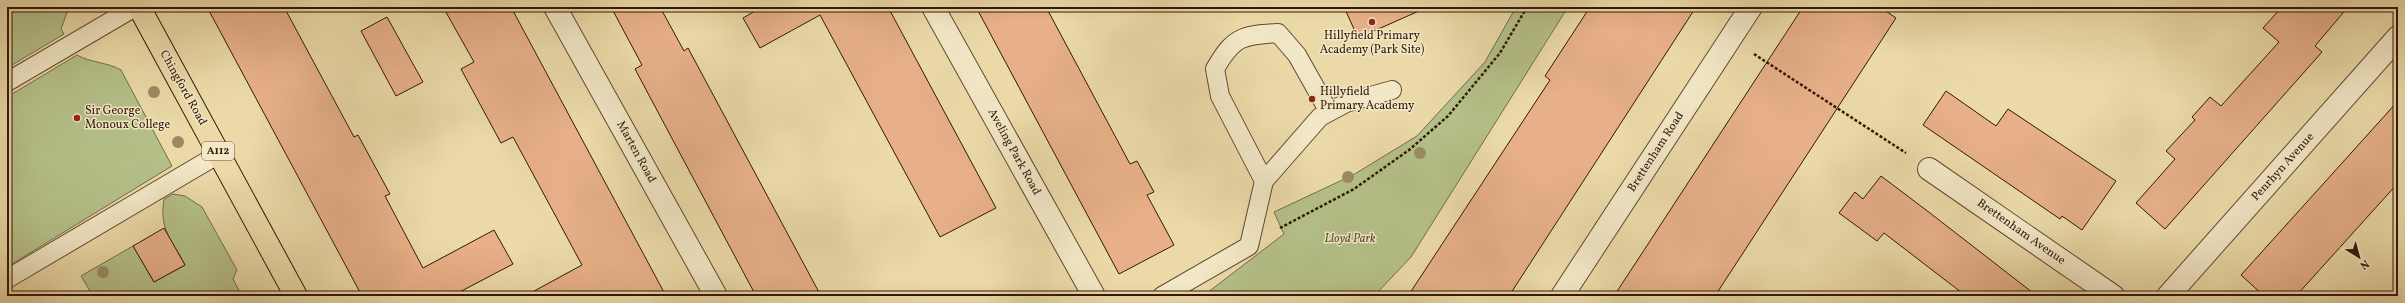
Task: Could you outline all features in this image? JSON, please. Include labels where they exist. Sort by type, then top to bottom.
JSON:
[{"type":"main road","name":"Chingford Road","points":[[139,7],[296,296]]},
{"type":"street","name":"Marten Road","points":[[555,7],[716,296]]},
{"type":"street","name":"Aveling Park Road","points":[[934,7],[1094,296]]},
{"type":"street","name":"Brettenham Road","points":[[1562,296],[1751,7]]},
{"type":"street","name":"Penrhyn Avenue","points":[[2168,296],[2398,37]]},
{"type":"street","name":"Brettenham Avenue","points":[[1929,169],[2114,296]]},
{"type":"lane","points":[[7,82],[135,7]]},
{"type":"lane","points":[[1264,181],[1220,96],[1215,69],[1227,48],[1250,35],[1278,33],[1297,55],[1329,112]]},
{"type":"lane","points":[[1162,296],[1248,246],[1264,181],[1320,117],[1346,103],[1392,90]]},
{"type":"lane","points":[[7,279],[219,154]]},
{"type":"path","points":[[1248,246],[1354,188],[1409,150],[1448,116],[1500,53],[1527,7]]},
{"type":"path","points":[[1758,56],[1905,153]]},
{"type":"green space","points":[[7,7],[69,7],[61,29],[64,34],[7,68]]},
{"type":"green space","name":"Lloyd Park","points":[[1516,7],[1568,7],[1411,257],[1374,296],[1203,296],[1284,234],[1274,212],[1353,175],[1417,136],[1485,62]]},
{"type":"green space","points":[[77,55],[88,60],[116,67],[121,70],[172,166],[7,267],[7,97]]},
{"type":"green space","points":[[173,194],[185,196],[202,207],[237,270],[233,279],[242,296],[93,296],[81,276],[133,246],[154,282],[185,265],[168,234],[163,219],[164,199]]},
{"type":"building","points":[[207,7],[284,7],[354,137],[358,135],[390,194],[385,196],[423,268],[494,230],[513,264],[452,296],[362,296]]},
{"type":"building","points":[[443,7],[511,7],[666,296],[525,296],[582,265],[513,137],[501,143],[461,69],[474,62]]},
{"type":"building","points":[[611,7],[660,7],[684,51],[688,48],[821,296],[756,296],[635,69],[642,65]]},
{"type":"building","points":[[762,7],[888,7],[996,208],[940,237],[820,15],[760,48],[743,18]]},
{"type":"building","points":[[976,7],[1046,7],[1130,164],[1137,161],[1154,192],[1147,195],[1174,245],[1119,274]]},
{"type":"building","name":"Hillyfield Primary Academy (Park Site)","points":[[1344,7],[1428,7],[1358,38]]},
{"type":"building","points":[[1590,7],[1696,7],[1509,296],[1408,296],[1550,80],[1545,76]]},
{"type":"building","points":[[1803,7],[1880,7],[1896,18],[1715,296],[1614,296]]},
{"type":"building","points":[[2282,7],[2348,7],[2315,46],[2322,52],[2165,229],[2136,203],[2175,159],[2166,151],[2195,120],[2192,117],[2210,97],[2221,106],[2279,42],[2263,28]]},
{"type":"building","points":[[387,17],[423,82],[396,96],[361,31]]},
{"type":"building","points":[[1946,91],[1996,126],[2008,109],[2116,181],[2082,230],[2062,216],[2060,219],[1923,125]]},
{"type":"building","points":[[2398,101],[2398,183],[2296,296],[2264,296],[2241,275]]},
{"type":"building","points":[[1881,176],[2037,296],[1966,296],[1884,233],[1877,241],[1839,213],[1855,192],[1863,199]]},
{"type":"building","points":[[164,228],[185,265],[154,282],[133,246]]},
{"type":"place","name":"Hillyfield Primary Academy (Park Site)","points":[[1372,22]]},
{"type":"place","name":"Hillyfield Primary Academy","points":[[1312,99]]},
{"type":"place","name":"Sir George Monoux College","points":[[77,118]]}]
